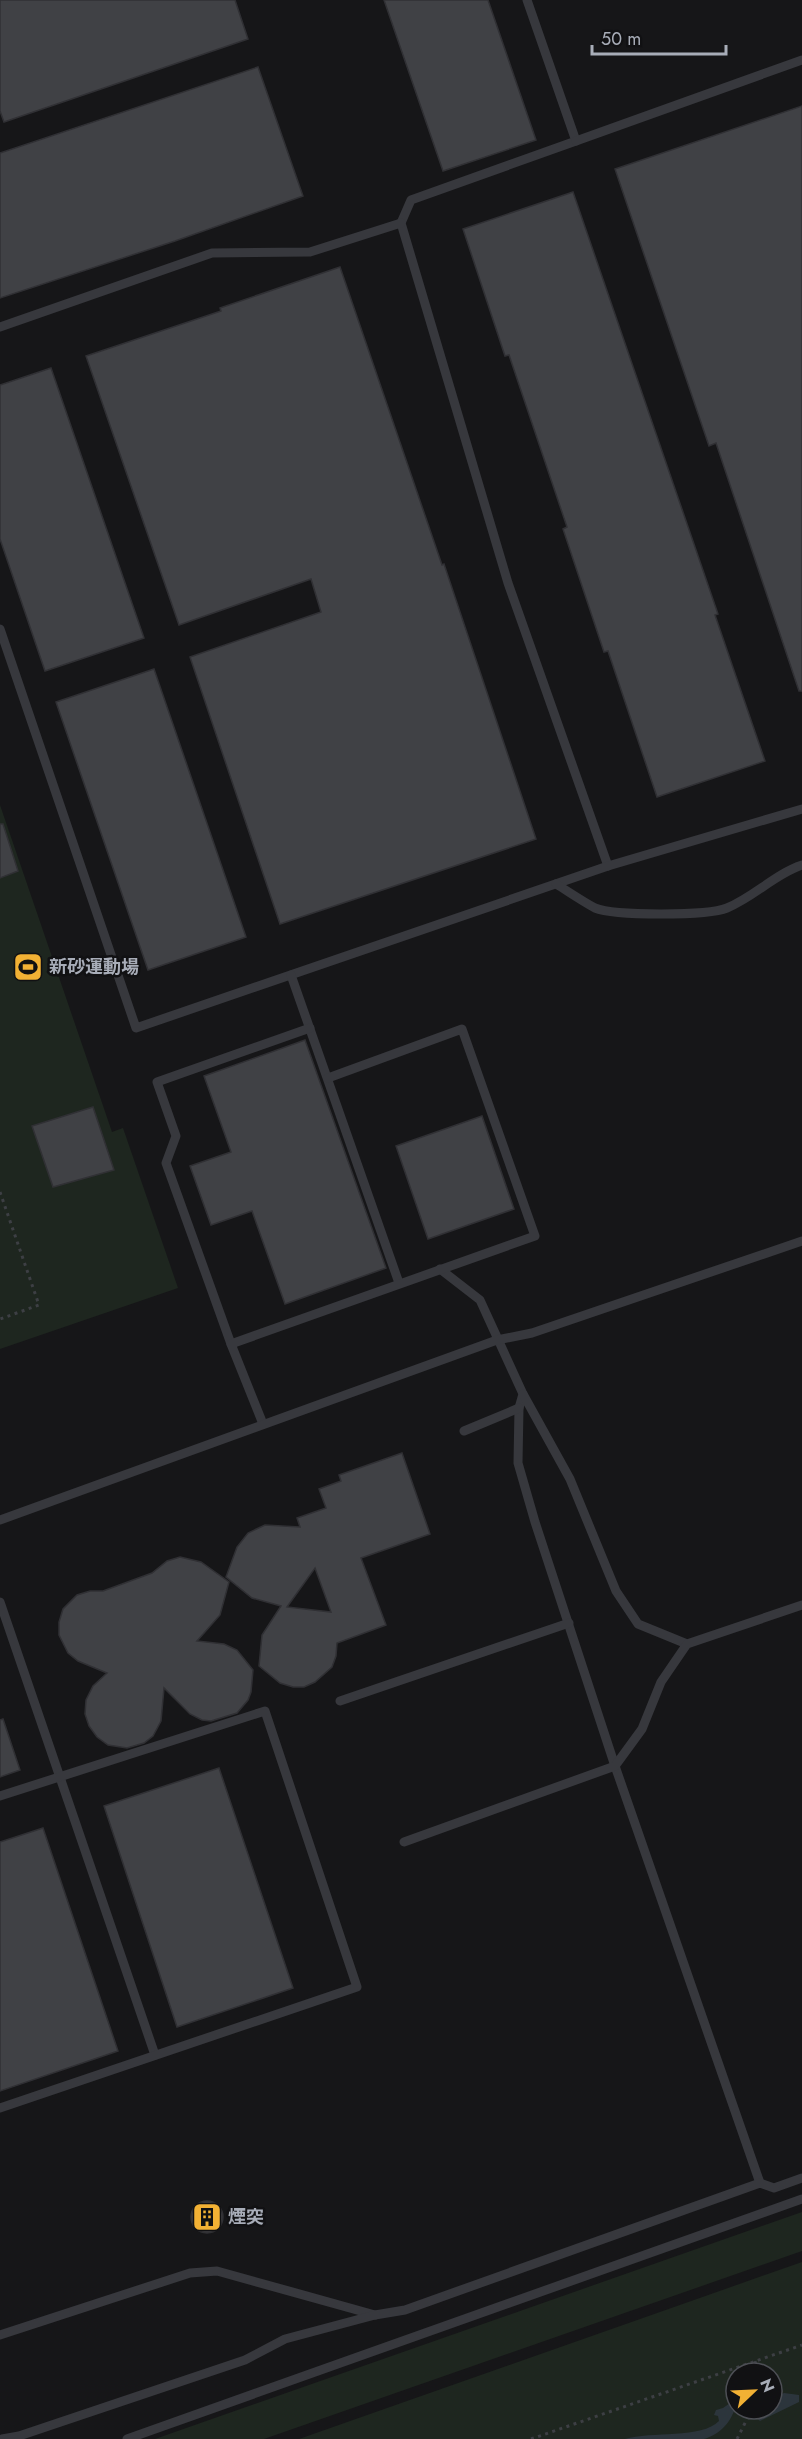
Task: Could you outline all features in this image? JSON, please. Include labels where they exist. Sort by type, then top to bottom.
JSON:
[{"type":"lane","points":[[527,0],[576,141]]},
{"type":"lane","points":[[608,866],[508,584],[401,223],[411,200],[802,60]]},
{"type":"lane","points":[[0,327],[212,253],[310,252],[401,223]]},
{"type":"lane","points":[[0,629],[136,1028],[608,866],[802,809]]},
{"type":"lane","points":[[556,884],[597,909],[656,915],[725,909],[759,891],[789,869],[802,865]]},
{"type":"lane","points":[[291,975],[399,1283]]},
{"type":"lane","points":[[263,1424],[231,1344],[166,1163],[176,1136],[157,1082],[310,1028]]},
{"type":"lane","points":[[231,1344],[535,1236],[462,1029],[328,1078]]},
{"type":"lane","points":[[0,1520],[497,1340],[532,1333],[802,1240]]},
{"type":"lane","points":[[440,1269],[480,1300],[523,1394],[570,1479],[616,1591],[638,1624],[687,1644]]},
{"type":"lane","points":[[523,1394],[519,1408],[518,1462],[535,1522],[615,1766],[760,2183]]},
{"type":"lane","points":[[464,1431],[519,1408]]},
{"type":"lane","points":[[0,1602],[155,2055]]},
{"type":"lane","points":[[404,1842],[615,1766],[642,1729],[661,1682],[687,1644],[802,1605]]},
{"type":"lane","points":[[340,1701],[569,1623]]},
{"type":"lane","points":[[0,1796],[265,1711],[357,1986],[0,2108]]},
{"type":"lane","points":[[2,2439],[19,2436],[245,2361],[285,2339],[375,2315],[405,2310],[760,2183],[774,2187],[802,2178]]},
{"type":"lane","points":[[127,2439],[802,2199]]},
{"type":"lane","points":[[0,2335],[190,2273],[217,2271],[375,2315]]},
{"type":"path","points":[[0,1192],[39,1305],[0,1319]]},
{"type":"path","points":[[755,2361],[802,2345]]},
{"type":"path","points":[[531,2439],[724,2372]]},
{"type":"path","points":[[736,2439],[745,2421]]},
{"type":"shaded area","name":"新砂運動場","points":[[0,805],[112,1132],[123,1128],[178,1288],[0,1349]]},
{"type":"shaded area","points":[[802,2212],[802,2251],[264,2439],[155,2439]]},
{"type":"shaded area","points":[[802,2262],[802,2439],[299,2439]]},
{"type":"shaded area","points":[[784,2393],[799,2395],[799,2402],[784,2409]]},
{"type":"shaded area","points":[[723,2408],[724,2421],[729,2421],[711,2437],[704,2439],[625,2439],[689,2432],[711,2427],[719,2421],[718,2416],[714,2415],[716,2410]]},
{"type":"building","points":[[0,0],[235,0],[248,39],[4,122],[0,111]]},
{"type":"building","points":[[384,0],[488,0],[536,140],[443,171]]},
{"type":"building","points":[[258,67],[303,196],[175,241],[0,298],[0,153]]},
{"type":"building","points":[[802,106],[802,691],[799,691],[716,443],[709,446],[615,169]]},
{"type":"building","points":[[573,192],[718,614],[715,615],[765,761],[657,797],[608,651],[604,652],[563,529],[567,527],[509,355],[505,356],[463,229]]},
{"type":"building","points":[[340,267],[442,565],[444,564],[536,839],[280,924],[190,657],[321,612],[311,579],[179,625],[86,356],[221,311],[220,308]]},
{"type":"building","points":[[51,368],[144,638],[45,671],[0,539],[0,385]]},
{"type":"building","points":[[154,669],[246,937],[148,970],[56,702]]},
{"type":"building","points":[[0,824],[3,824],[18,871],[0,878]]},
{"type":"building","points":[[305,1040],[386,1268],[285,1304],[252,1211],[211,1225],[190,1166],[231,1152],[204,1076]]},
{"type":"building","points":[[93,1107],[114,1170],[53,1187],[32,1126]]},
{"type":"building","points":[[482,1116],[514,1209],[428,1239],[396,1146]]},
{"type":"building","points":[[402,1453],[430,1534],[361,1558],[386,1625],[337,1643],[332,1667],[315,1682],[304,1687],[293,1687],[280,1683],[259,1666],[262,1635],[281,1606],[252,1598],[226,1577],[237,1547],[248,1533],[265,1525],[300,1527],[297,1518],[326,1508],[319,1489],[341,1481],[339,1475]],"holes":[[[315,1568],[331,1612],[287,1607]]]},
{"type":"building","points":[[180,1557],[201,1562],[229,1582],[220,1615],[197,1641],[224,1644],[237,1650],[253,1670],[248,1700],[237,1713],[211,1721],[202,1720],[190,1714],[164,1688],[161,1721],[153,1736],[144,1743],[127,1748],[108,1745],[97,1737],[89,1726],[85,1714],[86,1700],[93,1686],[107,1673],[78,1661],[68,1653],[59,1635],[59,1622],[63,1609],[77,1595],[90,1591],[103,1591],[152,1573],[167,1561]]},
{"type":"building","points":[[3,1719],[20,1770],[0,1777],[0,1720]]},
{"type":"building","points":[[219,1768],[293,1988],[177,2027],[104,1806]]},
{"type":"building","points":[[43,1828],[118,2051],[0,2091],[0,1842]]},
{"type":"building","name":"煙突","points":[[207,2201],[218,2206],[223,2217],[218,2228],[207,2233],[196,2228],[191,2217],[196,2206]]},
{"type":"place","name":"新砂運動場","points":[[28,967]]},
{"type":"place","name":"煙突","points":[[207,2217]]}]
